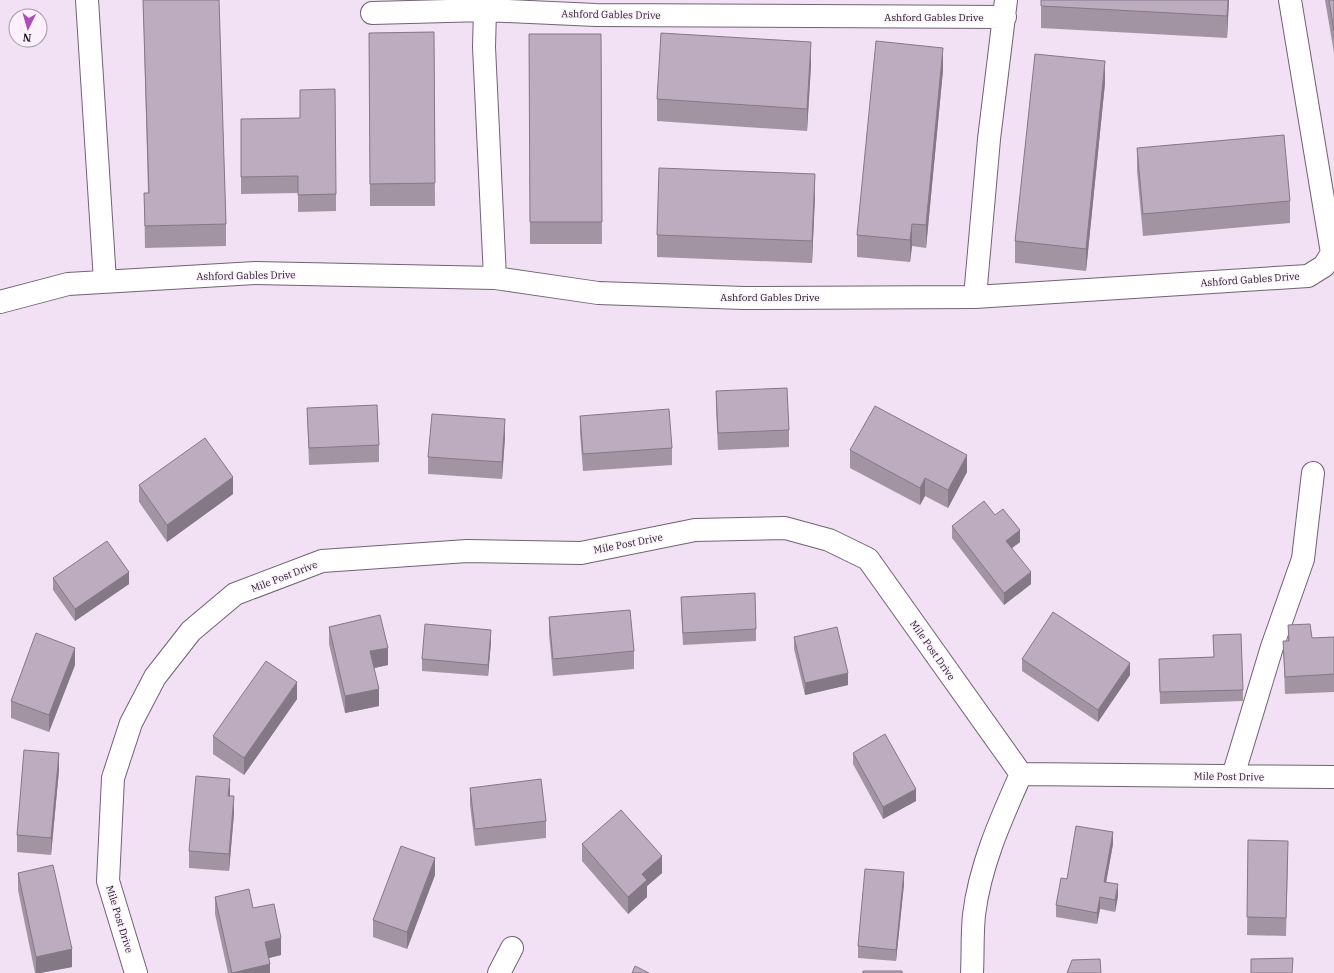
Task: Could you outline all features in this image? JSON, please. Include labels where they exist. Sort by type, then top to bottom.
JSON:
[{"type":"street","points":[[88,0],[105,281]]},
{"type":"street","name":"Ashford Gables Drive","points":[[0,302],[68,284],[255,273],[494,278],[598,293],[744,298],[975,297],[1308,276],[1324,266],[1332,252],[1290,0]]},
{"type":"street","name":"Ashford Gables Drive","points":[[372,13],[566,7],[1006,9],[988,139],[975,297]]},
{"type":"street","points":[[485,10],[484,47],[494,278]]},
{"type":"street","points":[[1233,776],[1272,647],[1303,559],[1313,473]]},
{"type":"street","name":"Mile Post Drive","points":[[136,973],[108,881],[113,778],[131,723],[155,677],[191,631],[235,594],[322,561],[467,551],[581,552],[694,530],[785,528],[829,540],[868,559],[1021,774],[1334,777]]},
{"type":"street","points":[[972,973],[974,915],[982,873],[995,832],[1021,774]]},
{"type":"street","points":[[499,973],[512,948]]},
{"type":"building","points":[[143,0],[219,0],[226,224],[145,226],[144,193],[149,193]]},
{"type":"building","points":[[1041,0],[1228,0],[1227,16],[1041,6]]},
{"type":"building","points":[[1329,0],[1334,0],[1334,31]]},
{"type":"building","points":[[434,32],[435,183],[370,184],[369,33]]},
{"type":"building","points":[[661,33],[811,42],[807,109],[657,99]]},
{"type":"building","points":[[529,34],[601,34],[602,222],[530,222]]},
{"type":"building","points":[[876,41],[943,48],[926,225],[912,224],[910,240],[857,235]]},
{"type":"building","points":[[1035,54],[1105,61],[1086,249],[1015,241]]},
{"type":"building","points":[[335,89],[336,194],[298,195],[298,176],[241,177],[241,119],[300,118],[300,90]]},
{"type":"building","points":[[1284,135],[1290,201],[1143,214],[1137,148]]},
{"type":"building","points":[[659,168],[815,174],[812,241],[657,235]]},
{"type":"building","points":[[787,388],[789,430],[718,433],[716,391]]},
{"type":"building","points":[[377,405],[379,445],[309,448],[307,408]]},
{"type":"building","points":[[875,406],[967,455],[948,490],[925,478],[920,488],[850,450]]},
{"type":"building","points":[[669,409],[672,448],[583,454],[580,416]]},
{"type":"building","points":[[432,414],[505,419],[502,462],[428,457]]},
{"type":"building","points":[[205,438],[233,477],[167,525],[139,485]]},
{"type":"building","points":[[984,501],[995,515],[1003,509],[1020,530],[1006,541],[1031,572],[1004,593],[952,526]]},
{"type":"building","points":[[107,541],[129,572],[75,609],[53,578]]},
{"type":"building","points":[[755,593],[756,629],[683,633],[681,597]]},
{"type":"building","points":[[630,610],[634,651],[553,659],[549,617]]},
{"type":"building","points":[[1053,612],[1130,663],[1098,710],[1022,659]]},
{"type":"building","points":[[380,615],[388,648],[370,651],[379,689],[345,696],[329,627]]},
{"type":"building","points":[[425,624],[491,630],[488,665],[422,659]]},
{"type":"building","points":[[1310,624],[1312,638],[1334,637],[1334,674],[1285,677],[1283,641],[1289,641],[1288,625]]},
{"type":"building","points":[[837,627],[848,673],[805,683],[794,637]]},
{"type":"building","points":[[36,633],[75,648],[49,715],[11,701]]},
{"type":"building","points":[[1241,634],[1243,690],[1160,692],[1159,659],[1214,657],[1213,635]]},
{"type":"building","points":[[266,661],[297,682],[244,758],[213,736]]},
{"type":"building","points":[[885,734],[916,789],[883,807],[853,753]]},
{"type":"building","points":[[24,750],[59,753],[51,838],[17,835]]},
{"type":"building","points":[[196,776],[230,779],[228,796],[234,796],[229,854],[189,851]]},
{"type":"building","points":[[541,779],[546,821],[475,829],[470,788]]},
{"type":"building","points":[[621,810],[662,856],[642,874],[647,880],[628,897],[582,844]]},
{"type":"building","points":[[1076,826],[1113,832],[1104,882],[1118,884],[1115,900],[1100,897],[1097,913],[1056,905],[1061,878],[1067,879]]},
{"type":"building","points":[[1248,840],[1288,841],[1286,918],[1247,917]]},
{"type":"building","points":[[401,846],[435,858],[407,932],[373,920]]},
{"type":"building","points":[[53,865],[72,949],[36,957],[18,873]]},
{"type":"building","points":[[865,869],[904,872],[896,950],[858,946]]},
{"type":"building","points":[[249,889],[253,908],[274,904],[281,938],[265,942],[270,964],[232,973],[215,897]]},
{"type":"building","points":[[1293,958],[1292,973],[1251,973],[1251,959]]},
{"type":"building","points":[[1100,959],[1101,973],[1067,973],[1072,960]]},
{"type":"building","points":[[635,966],[649,973],[632,973]]},
{"type":"building","points":[[863,971],[902,971],[902,973],[863,973]]}]
